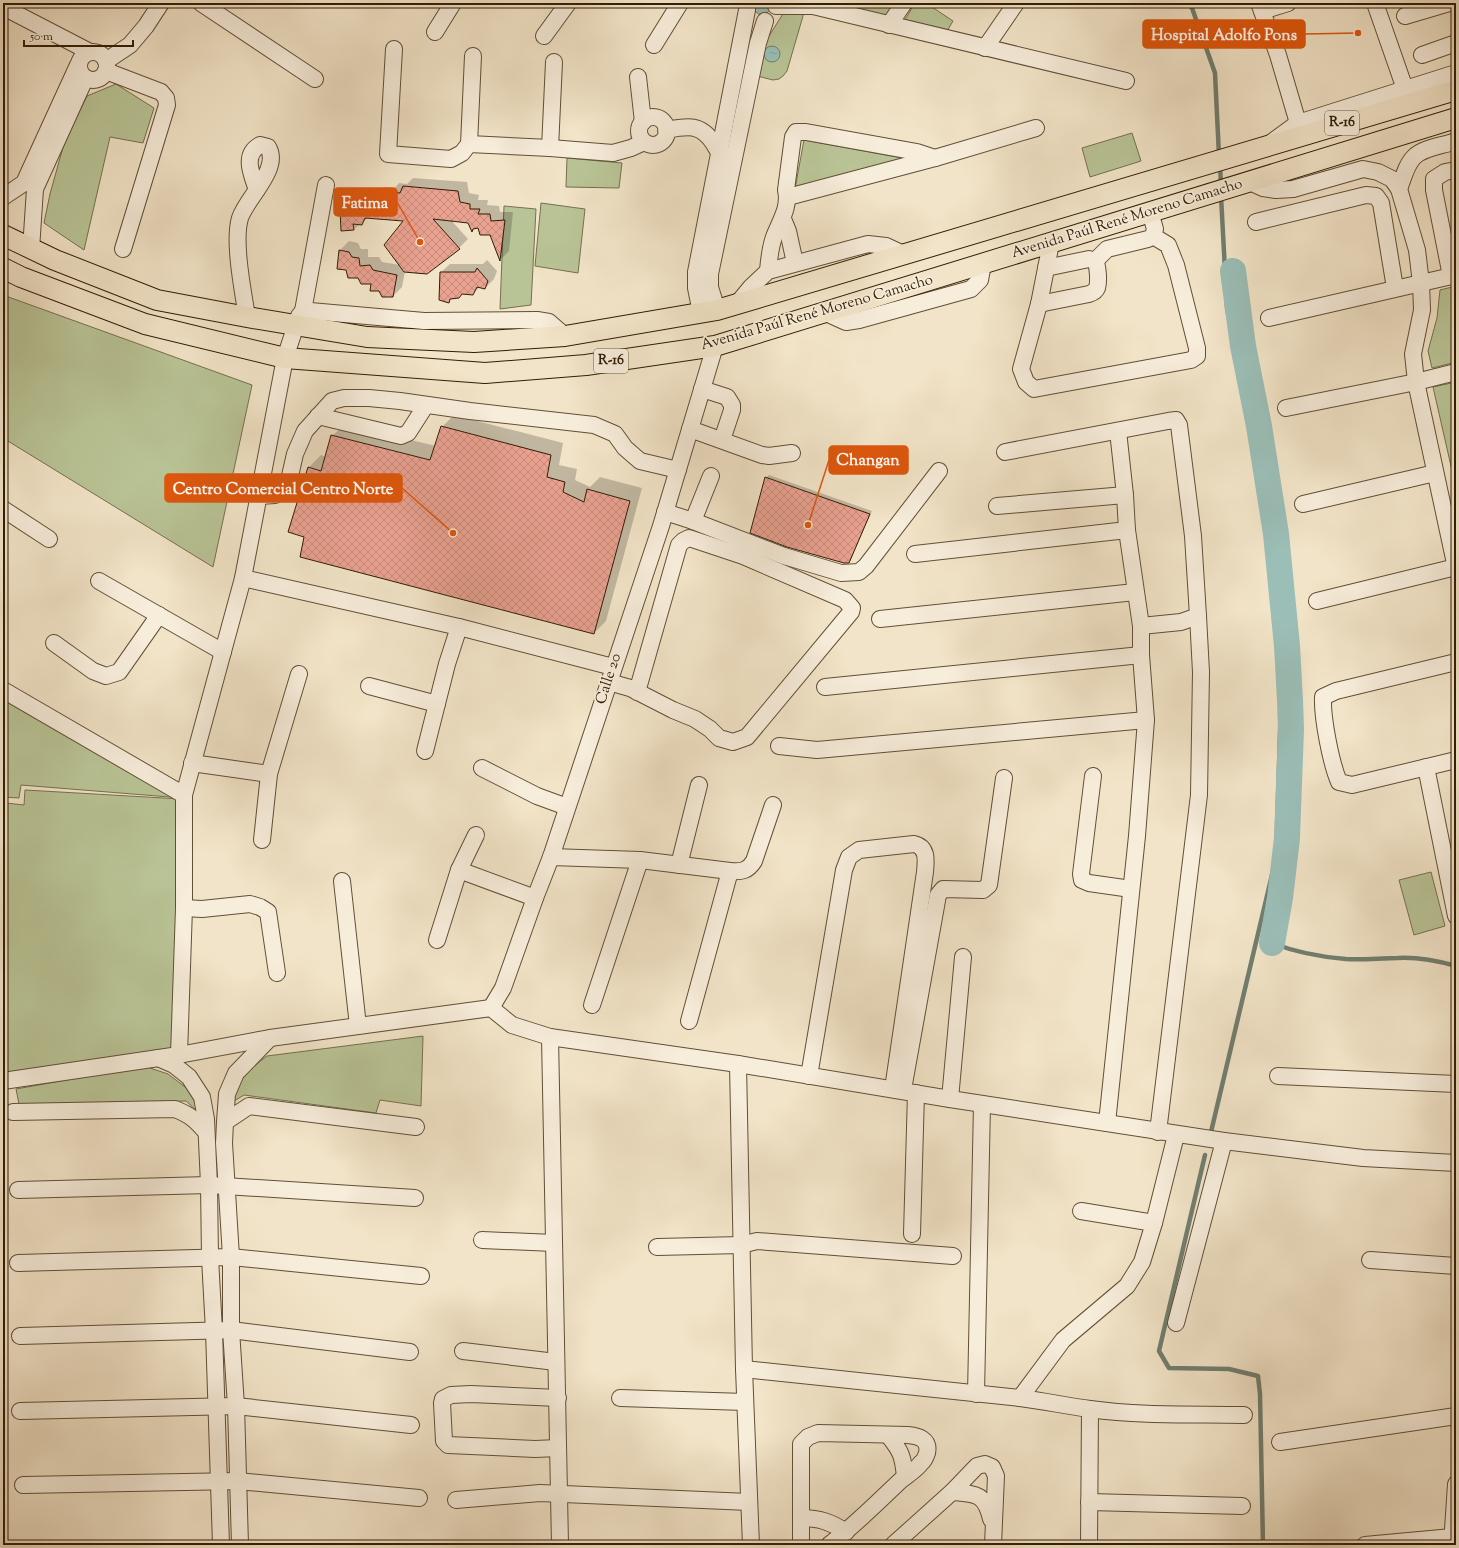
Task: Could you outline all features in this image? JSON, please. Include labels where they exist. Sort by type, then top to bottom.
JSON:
[{"type":"main road","name":"Avenida Paúl René Moreno Camacho","points":[[3,235],[56,260],[157,300],[247,317],[299,318],[367,337],[474,342],[565,336],[709,311],[737,304],[1456,90]]},
{"type":"main road","name":"Avenida Paúl René Moreno Camacho","points":[[3,268],[21,277],[145,324],[284,358],[485,373],[586,365],[715,346],[1456,118]]},
{"type":"street","points":[[82,72],[90,80],[100,79],[100,59],[124,38],[138,21],[149,3]]},
{"type":"street","points":[[31,249],[35,189],[82,72],[82,56],[100,59],[130,45],[146,26],[161,3]]},
{"type":"street","points":[[201,3],[315,79]]},
{"type":"street","points":[[435,32],[453,3]]},
{"type":"street","points":[[544,36],[568,3]]},
{"type":"street","points":[[654,44],[680,3]]},
{"type":"street","points":[[889,25],[904,3]]},
{"type":"street","points":[[985,48],[1016,3]]},
{"type":"street","points":[[1288,3],[1261,7],[1278,55],[1298,123]]},
{"type":"street","points":[[1375,3],[1405,88]]},
{"type":"street","points":[[1405,16],[1449,3]]},
{"type":"street","points":[[1452,3],[1456,14]]},
{"type":"street","points":[[748,6],[751,16],[755,19],[765,20],[771,17],[774,13],[775,5],[814,6],[1126,81]]},
{"type":"street","points":[[709,311],[696,288],[696,272],[748,6]]},
{"type":"street","points":[[3,10],[8,10],[100,59],[161,92],[166,98],[167,105],[123,249]]},
{"type":"street","points":[[709,311],[710,274],[758,43],[765,20]]},
{"type":"street","points":[[1422,55],[1456,43]]},
{"type":"street","points":[[394,49],[388,154],[451,159],[462,153],[470,144],[473,56]]},
{"type":"street","points":[[550,148],[554,62]]},
{"type":"street","points":[[3,197],[24,183],[82,72]]},
{"type":"street","points":[[1268,145],[1298,123],[1456,72]]},
{"type":"street","points":[[638,78],[642,122],[639,128],[640,136],[644,142],[651,145],[659,144],[665,138],[666,130],[664,123],[657,118],[649,118],[642,122]]},
{"type":"street","points":[[666,130],[688,126],[701,130],[713,142],[719,153],[734,160]]},
{"type":"street","points":[[788,197],[936,158],[1036,128]]},
{"type":"street","points":[[768,271],[770,251],[774,237],[783,219],[788,197],[786,190],[793,137],[796,132],[806,132],[910,150],[936,158]]},
{"type":"street","points":[[1399,189],[1406,170],[1414,157],[1424,150],[1456,141]]},
{"type":"street","points":[[470,144],[613,153],[631,148],[644,142]]},
{"type":"street","points":[[1250,182],[1263,188],[1276,190],[1293,188],[1363,169],[1378,172],[1392,179],[1399,189],[1417,250],[1421,283],[1422,310],[1413,354],[1416,382],[1456,567],[1317,601]]},
{"type":"street","points":[[1269,318],[1454,275],[1434,190],[1434,179],[1445,172],[1456,170]]},
{"type":"street","points":[[179,1054],[184,908],[184,795],[242,578],[259,496],[284,358],[299,318],[326,185]]},
{"type":"street","points":[[247,317],[237,235],[240,218],[257,190]]},
{"type":"street","points":[[1256,222],[1366,194],[1376,196],[1382,203],[1395,288]]},
{"type":"street","points":[[1095,260],[1107,249],[1148,240],[1153,236],[1155,229],[1150,212]]},
{"type":"street","points":[[783,219],[788,232],[795,263]]},
{"type":"street","points":[[1051,243],[1039,304],[1021,369],[1026,382],[1034,389],[1191,360],[1197,356],[1197,348],[1176,265],[1168,245],[1153,236]]},
{"type":"street","points":[[737,304],[751,287],[768,271],[868,244],[886,246],[903,254]]},
{"type":"street","points":[[1046,268],[1089,259],[1095,260]]},
{"type":"street","points":[[1039,304],[1094,292],[1097,288],[1097,266],[1095,260]]},
{"type":"street","name":"Calle 20","points":[[491,1008],[503,988],[534,898],[551,857],[665,512],[715,346]]},
{"type":"street","points":[[1286,408],[1416,382],[1456,372]]},
{"type":"street","points":[[702,389],[727,397],[732,405],[731,415],[722,440]]},
{"type":"street","points":[[259,496],[275,495],[284,489],[290,476],[295,454],[305,432],[332,401],[344,398],[369,398],[400,401],[594,425],[615,434],[625,448],[640,460],[678,470]]},
{"type":"street","points":[[318,416],[401,436],[408,433],[426,405]]},
{"type":"street","points":[[1005,452],[1176,420],[1179,425],[1193,536],[1198,616],[1201,672],[1199,795],[1158,1132]]},
{"type":"street","points":[[690,429],[769,456],[792,453]]},
{"type":"street","points":[[1106,1123],[1131,889],[1146,720],[1141,654],[1141,626],[1127,530],[1118,431]]},
{"type":"street","points":[[665,512],[693,520],[798,560],[841,573],[858,572],[866,566],[939,471]]},
{"type":"street","points":[[1303,504],[1436,473]]},
{"type":"street","points":[[693,520],[711,476]]},
{"type":"street","points":[[997,506],[1125,495]]},
{"type":"street","points":[[3,509],[49,539]]},
{"type":"street","points":[[915,554],[1127,530]]},
{"type":"street","points":[[609,682],[630,688],[672,710],[694,719],[710,729],[719,738],[733,742],[748,737],[851,612],[852,608],[845,600],[765,565],[689,538],[679,545],[638,692]]},
{"type":"street","points":[[242,578],[459,627],[614,667]]},
{"type":"street","points":[[99,581],[223,652]]},
{"type":"street","points":[[880,619],[1135,592]]},
{"type":"street","points":[[54,643],[93,671],[106,676],[119,672],[159,615]]},
{"type":"street","points":[[1141,626],[1181,622],[1198,616]]},
{"type":"street","points":[[425,750],[446,664],[459,627]]},
{"type":"street","points":[[825,687],[1141,654]]},
{"type":"street","points":[[1456,662],[1336,691],[1323,697],[1324,715],[1335,771],[1339,782],[1352,785],[1456,760]]},
{"type":"street","points":[[262,840],[270,774],[298,674]]},
{"type":"street","points":[[369,686],[437,704]]},
{"type":"street","points":[[3,690],[184,795]]},
{"type":"street","points":[[779,746],[817,750],[1146,720]]},
{"type":"street","points":[[192,763],[270,774]]},
{"type":"street","points":[[1426,767],[1456,916]]},
{"type":"street","points":[[482,768],[537,796],[567,807]]},
{"type":"street","points":[[1093,776],[1081,874],[1082,880],[1089,883],[1131,889]]},
{"type":"street","points":[[904,1091],[938,895],[943,890],[983,890],[989,885],[1004,778]]},
{"type":"street","points":[[679,865],[698,785]]},
{"type":"street","points":[[551,857],[640,860],[730,872],[742,872],[750,867],[754,861],[773,805]]},
{"type":"street","points":[[437,940],[459,870],[476,835]]},
{"type":"street","points":[[809,1076],[844,870],[849,857],[859,850],[914,844],[919,845],[924,851],[926,859],[904,1091],[912,1234]]},
{"type":"street","points":[[592,1005],[640,860]]},
{"type":"street","points":[[459,870],[534,898]]},
{"type":"street","points":[[689,1021],[730,872]]},
{"type":"street","points":[[342,881],[358,1026]]},
{"type":"street","points":[[184,908],[250,904],[260,906],[268,912],[277,973]]},
{"type":"street","points":[[950,1099],[963,957]]},
{"type":"street","points":[[3,1081],[158,1058],[270,1038],[491,1008],[512,1025],[550,1037],[738,1064],[1158,1132],[1363,1158],[1456,1163]]},
{"type":"street","points":[[550,1037],[560,1545]]},
{"type":"street","points":[[240,1545],[236,1406],[231,1330],[230,1257],[224,1143],[225,1122],[227,1094],[236,1073],[270,1038]]},
{"type":"street","points":[[158,1058],[174,1065],[189,1077],[202,1097],[206,1119],[221,1545]]},
{"type":"street","points":[[738,1064],[744,1369],[750,1545]]},
{"type":"street","points":[[1278,1076],[1456,1084]]},
{"type":"street","points":[[976,1394],[982,1104]]},
{"type":"street","points":[[225,1122],[249,1106],[416,1127]]},
{"type":"street","points":[[13,1112],[175,1109],[196,1120],[206,1132]]},
{"type":"street","points":[[1020,1398],[1063,1340],[1127,1286],[1142,1262],[1154,1223],[1176,1134]]},
{"type":"street","points":[[1176,1323],[1224,1141]]},
{"type":"street","points":[[18,1190],[209,1184],[415,1198]]},
{"type":"street","points":[[1081,1211],[1154,1223]]},
{"type":"street","points":[[482,1240],[554,1243]]},
{"type":"street","points":[[657,1247],[741,1245],[757,1241],[953,1256]]},
{"type":"street","points":[[18,1263],[230,1257],[421,1276]]},
{"type":"street","points":[[1370,1260],[1456,1266]]},
{"type":"street","points":[[20,1336],[231,1330],[410,1352]]},
{"type":"street","points":[[463,1351],[556,1362]]},
{"type":"street","points":[[744,1369],[1051,1401],[1090,1409],[1134,1413],[1244,1415]]},
{"type":"street","points":[[558,1398],[471,1394],[451,1395],[443,1399],[442,1403],[444,1441],[448,1446],[535,1449],[558,1448]]},
{"type":"street","points":[[620,1398],[745,1402]]},
{"type":"street","points":[[20,1410],[236,1406],[411,1425]]},
{"type":"street","points":[[1088,1545],[1090,1409]]},
{"type":"street","points":[[1280,1442],[1456,1416]]},
{"type":"street","points":[[801,1545],[801,1444],[808,1437],[818,1433],[918,1436],[924,1440],[928,1447],[927,1454],[921,1464],[846,1532],[829,1545]]},
{"type":"street","points":[[888,1435],[900,1449],[905,1477]]},
{"type":"street","points":[[893,1545],[952,1492],[977,1466],[984,1464],[992,1467],[996,1476],[993,1545]]},
{"type":"street","points":[[23,1485],[238,1481],[419,1498]]},
{"type":"street","points":[[1365,1545],[1452,1541],[1456,1484]]},
{"type":"street","points":[[952,1492],[979,1496],[988,1504],[993,1526]]},
{"type":"street","points":[[456,1500],[540,1493],[558,1493],[749,1502]]},
{"type":"street","points":[[1089,1502],[1242,1506]]},
{"type":"street","points":[[801,1518],[814,1518],[834,1524],[846,1532]]},
{"type":"green space","points":[[806,3],[900,3],[886,24]]},
{"type":"green space","points":[[915,3],[926,3],[953,21],[946,33],[903,23]]},
{"type":"green space","points":[[786,9],[805,9],[787,71],[779,79],[773,80],[753,75],[757,55]]},
{"type":"green space","points":[[116,84],[154,108],[143,143],[110,137],[84,250],[44,223],[50,194],[65,140],[87,96]]},
{"type":"green space","points":[[1132,133],[1141,161],[1090,177],[1082,148]]},
{"type":"green space","points":[[804,140],[908,159],[795,189]]},
{"type":"green space","points":[[567,158],[622,163],[619,188],[566,187]]},
{"type":"green space","points":[[541,203],[585,209],[578,273],[535,266]]},
{"type":"green space","points":[[504,206],[536,209],[531,305],[500,309]]},
{"type":"green space","points":[[1456,286],[1456,362],[1432,368],[1428,351],[1437,318],[1440,290]]},
{"type":"green space","points":[[3,295],[252,385],[213,567],[3,438]]},
{"type":"green space","points":[[1456,382],[1456,488],[1433,387]]},
{"type":"green space","points":[[3,694],[182,798],[21,785],[19,798],[3,797]]},
{"type":"green space","points":[[25,790],[181,799],[173,1050],[3,1076],[3,850],[6,803],[24,805]]},
{"type":"green space","points":[[1431,872],[1445,926],[1414,935],[1399,880]]},
{"type":"green space","points":[[423,1036],[421,1106],[380,1100],[376,1113],[244,1095],[231,1103],[241,1076],[267,1056]]},
{"type":"green space","points":[[144,1066],[168,1074],[193,1093],[198,1112],[186,1101],[19,1104],[16,1089]]},
{"type":"water","points":[[755,3],[769,3],[770,8],[768,12],[761,14],[755,11]]},
{"type":"water","points":[[772,46],[778,48],[780,54],[778,60],[772,62],[766,60],[764,54],[766,48]]},
{"type":"building","points":[[403,186],[458,191],[460,202],[470,204],[470,209],[480,209],[478,214],[490,214],[491,221],[505,220],[500,261],[490,235],[480,235],[478,228],[473,229],[472,232],[468,223],[433,219],[460,249],[427,274],[404,272],[384,245],[403,221],[365,218],[362,225],[353,224],[354,230],[341,231],[340,209],[353,208],[363,204],[364,202],[376,201],[376,196],[388,198],[389,192],[400,193]]},
{"type":"building","points":[[339,250],[349,252],[352,257],[359,258],[360,266],[370,265],[373,270],[397,275],[393,297],[382,297],[379,291],[370,291],[371,284],[361,284],[358,278],[348,278],[346,270],[337,269]]},
{"type":"building","points":[[477,268],[488,281],[485,289],[477,287],[473,295],[462,294],[459,298],[450,299],[449,303],[439,300],[440,272],[475,272]]},
{"type":"building","points":[[441,426],[551,455],[547,477],[565,482],[563,492],[584,502],[587,489],[630,501],[594,634],[300,557],[304,537],[288,532],[308,467],[321,471],[331,435],[430,460]]},
{"type":"building","points":[[765,477],[870,514],[849,563],[844,563],[787,547],[750,533]]},
{"type":"waterway","points":[[1188,3],[1192,8],[1215,73],[1219,156]]},
{"type":"waterway","points":[[1220,166],[1221,184]]},
{"type":"waterway","points":[[1211,1132],[1276,858],[1282,672],[1269,533],[1227,308],[1221,196]]},
{"type":"waterway","points":[[1233,271],[1243,346],[1259,426],[1276,534],[1287,646],[1291,730],[1287,838],[1280,898],[1272,943]]},
{"type":"waterway","points":[[1272,943],[1299,951],[1337,958],[1413,958],[1456,966]]},
{"type":"waterway","points":[[1205,1155],[1159,1351],[1169,1368],[1229,1369],[1258,1376],[1260,1394],[1263,1545]]},
{"type":"place","name":"Hospital Adolfo Pons","points":[[1358,33]]},
{"type":"place","name":"Fatima","points":[[420,242]]},
{"type":"place","name":"Changan","points":[[808,525]]},
{"type":"place","name":"Centro Comercial Centro Norte","points":[[453,533]]}]
